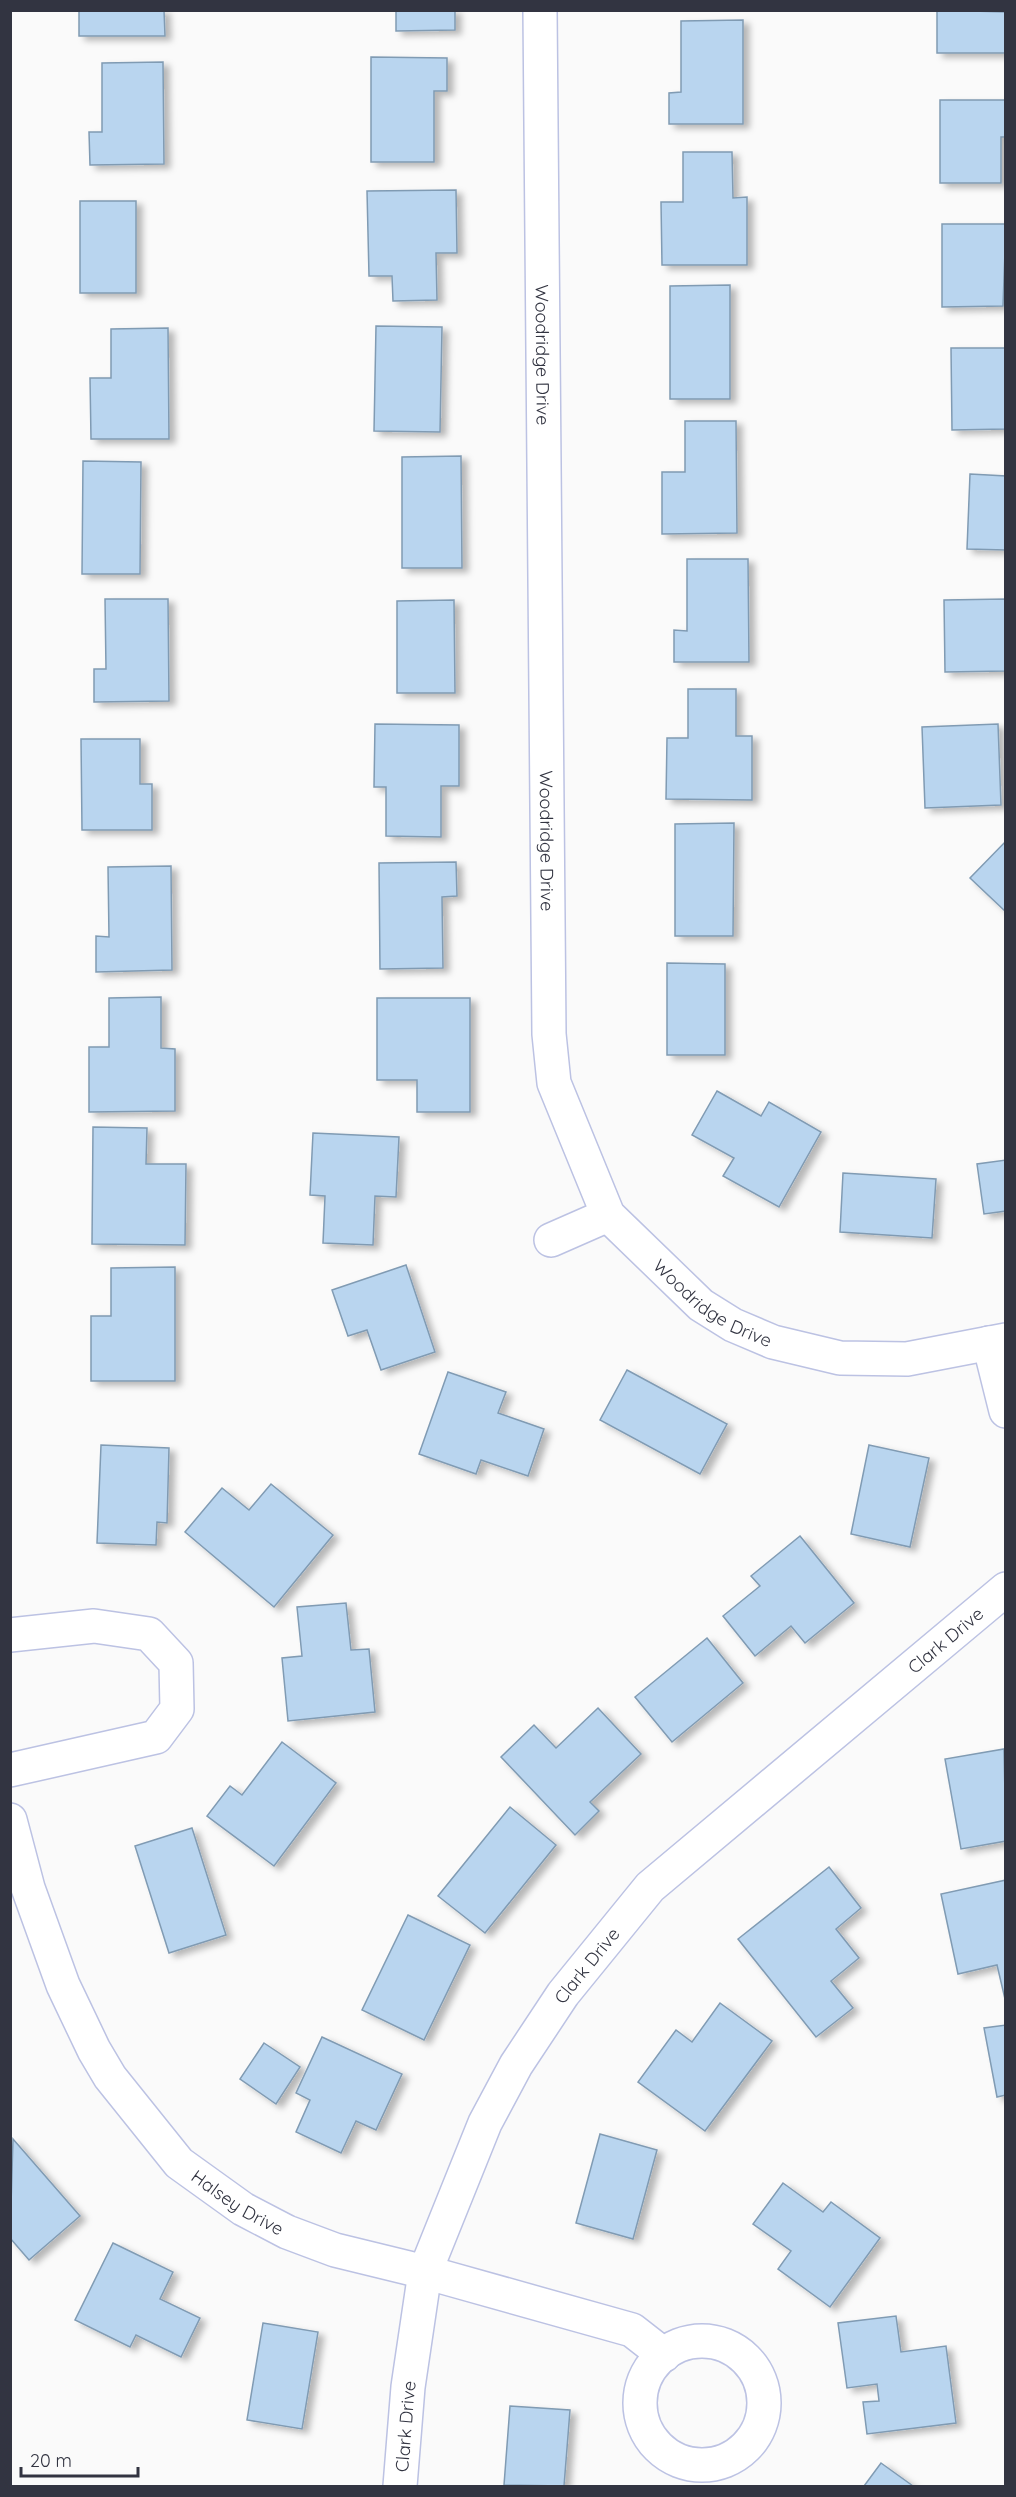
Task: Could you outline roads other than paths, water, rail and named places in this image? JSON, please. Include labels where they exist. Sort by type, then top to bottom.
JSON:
[{"type":"street","name":"Woodridge Drive","points":[[540,10],[549,1034],[554,1083],[608,1215],[701,1305],[733,1325],[773,1342],[840,1358],[869,1360],[907,1359],[997,1341]]},
{"type":"street","points":[[551,1240],[608,1215]]},
{"type":"street","points":[[997,1341],[1005,1411]]},
{"type":"street","name":"Clark Drive","points":[[400,2487],[401,2446],[425,2272],[465,2168],[516,2065],[563,1994],[650,1887],[1005,1589]]},
{"type":"street","points":[[10,1635],[94,1626],[149,1634],[176,1663],[177,1709],[156,1737],[10,1770]]},
{"type":"street","name":"Halsey Drive","points":[[10,1820],[28,1888],[59,1974],[94,2050],[110,2077],[179,2163],[243,2209],[287,2232],[335,2250],[425,2272],[632,2331],[664,2355]]}]
